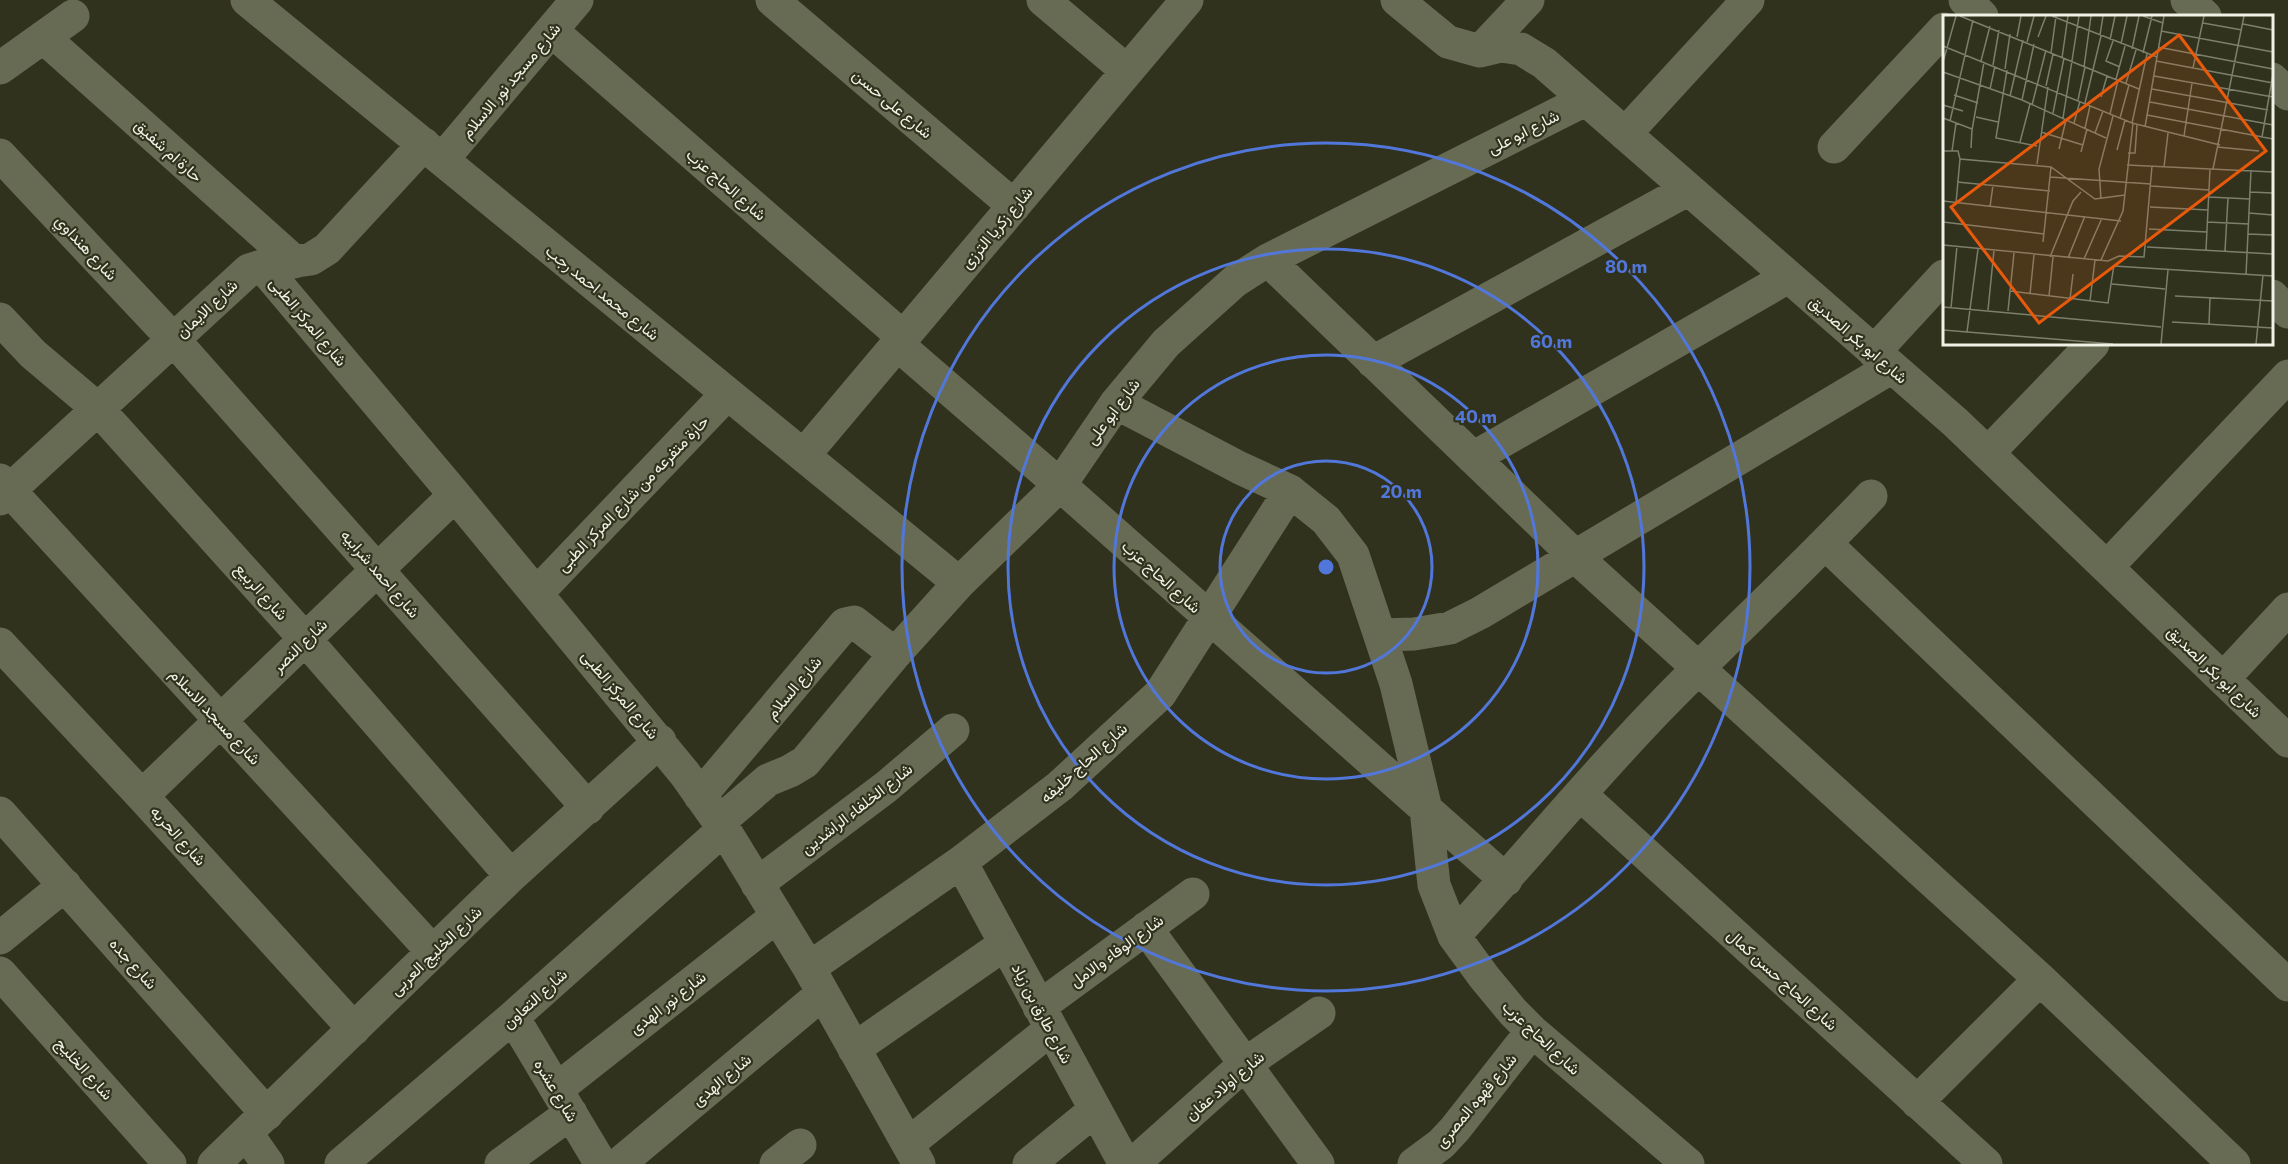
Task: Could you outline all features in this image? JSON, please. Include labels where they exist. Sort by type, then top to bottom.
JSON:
[{"type":"street","name":"شارع محمد احمد رجب","points":[[248,0],[959,583]]},
{"type":"street","name":"شارع مسجد نور الاسلام","points":[[433,152],[552,31],[577,0]]},
{"type":"street","name":"شارع على حسن","points":[[772,0],[1014,206]]},
{"type":"street","points":[[1043,0],[1127,71]]},
{"type":"street","name":"شارع زكريا الترزى","points":[[804,455],[1187,0]]},
{"type":"street","name":"شارع ابو بكر الصديق","points":[[1397,0],[1448,42],[1480,51],[1501,46],[1521,49],[1544,63],[1988,453],[2288,741]]},
{"type":"street","points":[[1480,51],[1528,0]]},
{"type":"street","points":[[1624,134],[1748,0]]},
{"type":"street","points":[[2187,0],[2204,15]]},
{"type":"street","points":[[0,68],[73,16]]},
{"type":"street","points":[[1834,147],[1943,30]]},
{"type":"street","name":"شارع الحاج عزب","points":[[552,31],[1506,880]]},
{"type":"street","name":"حارة ام شفيق","points":[[43,37],[295,262]]},
{"type":"street","points":[[2273,81],[2288,94]]},
{"type":"street","name":"شارع ابو على","points":[[714,816],[768,780],[805,762],[895,654],[959,583],[1060,485],[1116,403],[1174,335],[1235,281],[1268,260],[1585,100]]},
{"type":"street","name":"شارع الايمان","points":[[3,490],[98,409],[236,280],[249,270],[311,259],[327,249],[433,152]]},
{"type":"street","name":"شارع هنداوي","points":[[0,155],[173,339]]},
{"type":"street","points":[[1373,362],[1687,190]]},
{"type":"street","points":[[1268,260],[1576,557],[2040,979],[2234,1164]]},
{"type":"street","name":"شارع المركز الطبى","points":[[262,266],[660,741],[714,816],[777,916],[913,1154]]},
{"type":"street","points":[[1473,458],[1788,277]]},
{"type":"street","points":[[1380,635],[1450,628],[1576,557],[1883,360],[1943,277]]},
{"type":"street","points":[[2273,298],[2288,312]]},
{"type":"street","name":"شارع الربيع","points":[[0,319],[33,354],[98,409],[305,639],[511,876]]},
{"type":"street","name":"شارع احمد شرابيه","points":[[173,339],[588,808]]},
{"type":"street","points":[[1988,453],[2092,345]]},
{"type":"street","points":[[2107,567],[2288,376]]},
{"type":"street","name":"حارة متفرعه من شارع المركز الطبى","points":[[537,593],[727,394]]},
{"type":"street","name":"شارع الحاج عزب","points":[[1116,403],[1240,468],[1290,491],[1326,520],[1353,555],[1396,684],[1426,809],[1434,885],[1454,936],[1491,986],[1532,1031],[1688,1164]]},
{"type":"street","name":"شارع مسجد الاسلام","points":[[3,490],[221,721],[433,952]]},
{"type":"street","name":"شارع الحاج خليفه","points":[[816,981],[961,862],[1060,786],[1160,693],[1290,491]]},
{"type":"street","name":"شارع النصر","points":[[142,796],[455,495]]},
{"type":"street","points":[[1454,936],[1580,794],[1699,669],[1826,544],[1870,496]]},
{"type":"street","points":[[1826,544],[2288,985]]},
{"type":"street","points":[[2223,679],[2288,609]]},
{"type":"street","name":"شارع السلام","points":[[714,816],[845,624],[854,622],[895,654]]},
{"type":"street","name":"شارع الحريه","points":[[0,644],[354,1029]]},
{"type":"street","name":"شارع الخلفاء الراشدين","points":[[757,884],[886,787],[953,730]]},
{"type":"street","name":"شارع الخليج العربى","points":[[214,1164],[511,876],[660,741]]},
{"type":"street","name":"شارع الحاج حسن كمال","points":[[1580,794],[1986,1164]]},
{"type":"street","name":"شارع جده","points":[[0,813],[64,885],[257,1124],[268,1164]]},
{"type":"street","name":"شارع التعاون","points":[[341,1164],[513,1017],[714,816]]},
{"type":"street","name":"شارع طارق بن زياد","points":[[961,862],[1125,1164]]},
{"type":"street","points":[[0,938],[64,885]]},
{"type":"street","name":"شارع الوفاء والامل","points":[[913,1154],[1045,1018],[1146,928],[1193,894]]},
{"type":"street","name":"شارع نور الهدى","points":[[501,1164],[564,1101],[777,916]]},
{"type":"street","points":[[1146,928],[1318,1164]]},
{"type":"street","points":[[854,1048],[1005,944]]},
{"type":"street","name":"شارع الخليج","points":[[0,973],[170,1164]]},
{"type":"street","points":[[1917,1102],[2040,979]]},
{"type":"street","name":"شارع الهدى","points":[[619,1164],[816,981]]},
{"type":"street","name":"شارع اولاد عفان","points":[[1133,1164],[1245,1064],[1319,1013]]},
{"type":"street","name":"شارع عشره","points":[[513,1017],[601,1164]]},
{"type":"street","name":"شارع قهوه المصرى","points":[[1414,1164],[1450,1154],[1532,1031]]},
{"type":"street","points":[[1029,1164],[1095,1110]]}]
